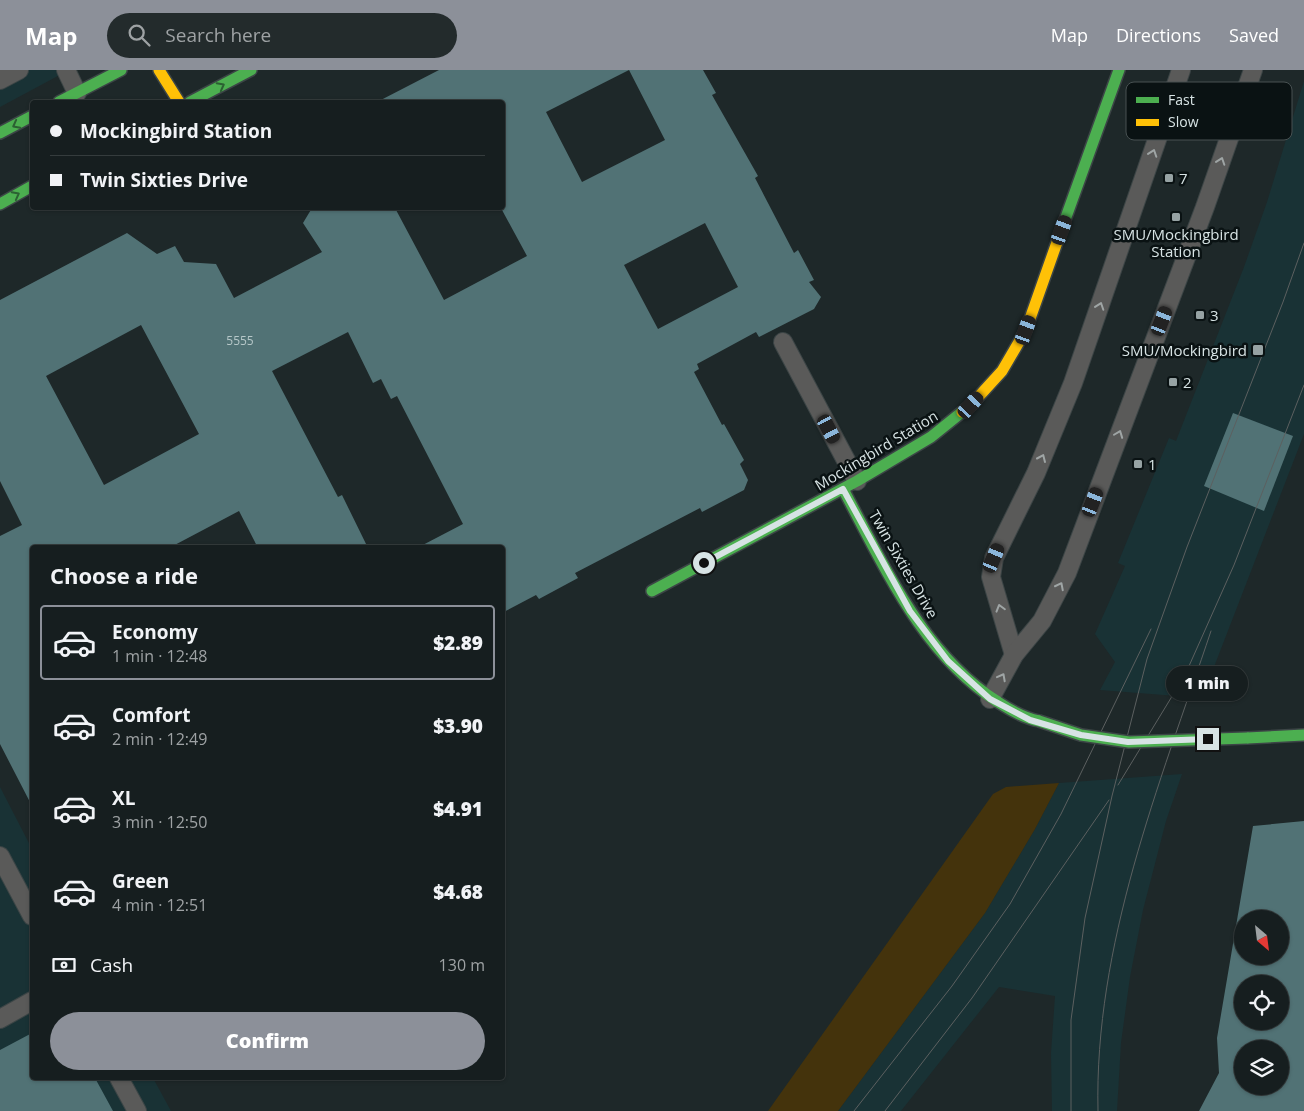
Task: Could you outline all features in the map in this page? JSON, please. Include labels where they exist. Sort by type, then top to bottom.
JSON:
[{"type":"street","points":[[63,100],[121,70]]},
{"type":"street","points":[[159,70],[178,100]]},
{"type":"street","points":[[194,100],[251,70]]},
{"type":"street","name":"Mockingbird Station","points":[[652,591],[850,485],[931,437],[971,405],[1002,371],[1026,330],[1119,70]]},
{"type":"street","points":[[0,133],[30,117]]},
{"type":"street","points":[[0,204],[30,187]]},
{"type":"street","name":"Twin Sixties Drive","points":[[850,485],[910,611],[948,661],[990,699],[1030,720],[1039,721],[1081,735],[1128,742],[1304,735]]},
{"type":"lane","points":[[0,80],[20,70]]},
{"type":"lane","points":[[66,70],[77,93]]},
{"type":"lane","points":[[1178,82],[1182,70]]},
{"type":"lane","points":[[1250,82],[1254,70]]},
{"type":"lane","points":[[1014,655],[991,577],[994,558],[1036,473],[1070,391],[1158,140]]},
{"type":"lane","points":[[990,699],[1014,655],[1042,621],[1067,573],[1229,140]]},
{"type":"lane","points":[[783,342],[850,485]]},
{"type":"lane","points":[[0,856],[30,912]]},
{"type":"lane","points":[[0,1019],[30,1003]]},
{"type":"lane","points":[[120,1080],[137,1111]]},
{"type":"shaded area","points":[[0,70],[69,70],[0,107]]},
{"type":"shaded area","name":"SMU/Mockingbird","points":[[1304,81],[1304,434],[1202,698],[1100,690],[1115,662],[1095,634],[1125,566],[1118,563],[1169,438],[1176,441],[1244,267],[1286,140],[1292,140],[1292,120]]},
{"type":"shaded area","points":[[1182,774],[1166,821],[1143,910],[1130,977],[1121,1043],[1117,1111],[1052,1111],[1051,1053],[1055,996],[999,987],[901,1111],[838,1111],[985,913],[1035,829],[1059,783]]},
{"type":"shaded area","points":[[1059,783],[1035,829],[985,913],[838,1111],[768,1111],[993,794],[1006,787]]},
{"type":"shaded area","points":[[0,787],[30,845],[30,1080],[154,1080],[171,1111],[0,1111]]},
{"type":"building","points":[[439,70],[629,70],[703,70],[716,93],[712,95],[758,176],[755,178],[794,253],[798,250],[814,280],[809,282],[821,297],[814,309],[759,337],[756,332],[697,364],[699,369],[694,372],[722,425],[724,424],[744,460],[740,464],[748,480],[744,490],[702,512],[700,508],[575,573],[578,578],[539,599],[536,595],[505,611],[505,545],[423,545],[463,524],[397,396],[391,399],[381,379],[373,383],[348,332],[272,371],[338,497],[342,495],[367,545],[256,545],[239,511],[175,545],[30,545],[30,802],[0,744],[0,536],[22,525],[0,481],[0,300],[127,233],[157,254],[175,246],[184,262],[216,264],[234,298],[322,252],[303,223],[311,210],[396,210],[444,300],[527,256],[502,210],[505,210],[505,100],[381,100]],"holes":[[[629,70],[665,140],[582,182],[546,112]],[[705,223],[738,287],[658,329],[624,265]],[[141,325],[199,434],[104,485],[46,376]]]},
{"type":"building","points":[[1233,413],[1293,436],[1264,511],[1204,486]]},
{"type":"building","points":[[1304,821],[1304,1111],[1199,1111],[1219,1073],[1217,1038],[1234,938],[1234,965],[1289,965],[1289,910],[1239,910],[1253,826]]},
{"type":"building","points":[[30,1034],[30,1080],[96,1080],[113,1111],[0,1111],[0,1050]]},
{"type":"tram line","points":[[1071,1111],[1071,1020],[1085,918],[1112,796],[1147,659],[1187,547],[1283,302],[1304,243]]},
{"type":"tram line","points":[[1118,785],[1185,675],[1234,565],[1304,385]]},
{"type":"tram line","points":[[854,1111],[952,986],[1010,904],[1061,814],[1151,629]]},
{"type":"tram line","points":[[1098,1111],[1100,1049],[1107,988],[1118,927],[1151,807],[1211,631]]},
{"type":"tram line","points":[[885,1111],[972,998],[1109,800]]},
{"type":"traffic: fast","points":[[63,100],[121,70]]},
{"type":"traffic: fast","points":[[194,100],[251,70]]},
{"type":"traffic: fast","points":[[1061,231],[1119,70]]},
{"type":"traffic: fast","points":[[0,133],[30,117]]},
{"type":"traffic: fast","points":[[0,204],[30,187]]},
{"type":"traffic: fast","points":[[652,591],[857,481],[931,437],[962,412]]},
{"type":"traffic: fast","points":[[843,489],[907,606],[926,634],[947,659],[971,682],[998,702],[1017,713],[1039,721]]},
{"type":"traffic: fast","points":[[1039,721],[1081,735],[1129,742],[1247,738]]},
{"type":"traffic: fast","points":[[1247,738],[1304,735]]},
{"type":"traffic: slow","points":[[159,70],[178,100]]},
{"type":"traffic: slow","points":[[962,412],[971,405],[1002,371],[1026,330],[1061,231]]},
{"type":"place","name":"7","points":[[1169,178]]},
{"type":"place","name":"SMU/Mockingbird Station","points":[[1176,217]]},
{"type":"place","name":"3","points":[[1200,315]]},
{"type":"place","name":"SMU/Mockingbird","points":[[1258,350]]},
{"type":"place","name":"2","points":[[1173,382]]},
{"type":"place","name":"1","points":[[1138,464]]},
{"type":"route","points":[[704,563],[843,489],[910,611],[948,661],[990,699],[1030,720],[1039,721],[1081,735],[1128,742],[1208,739]]}]
